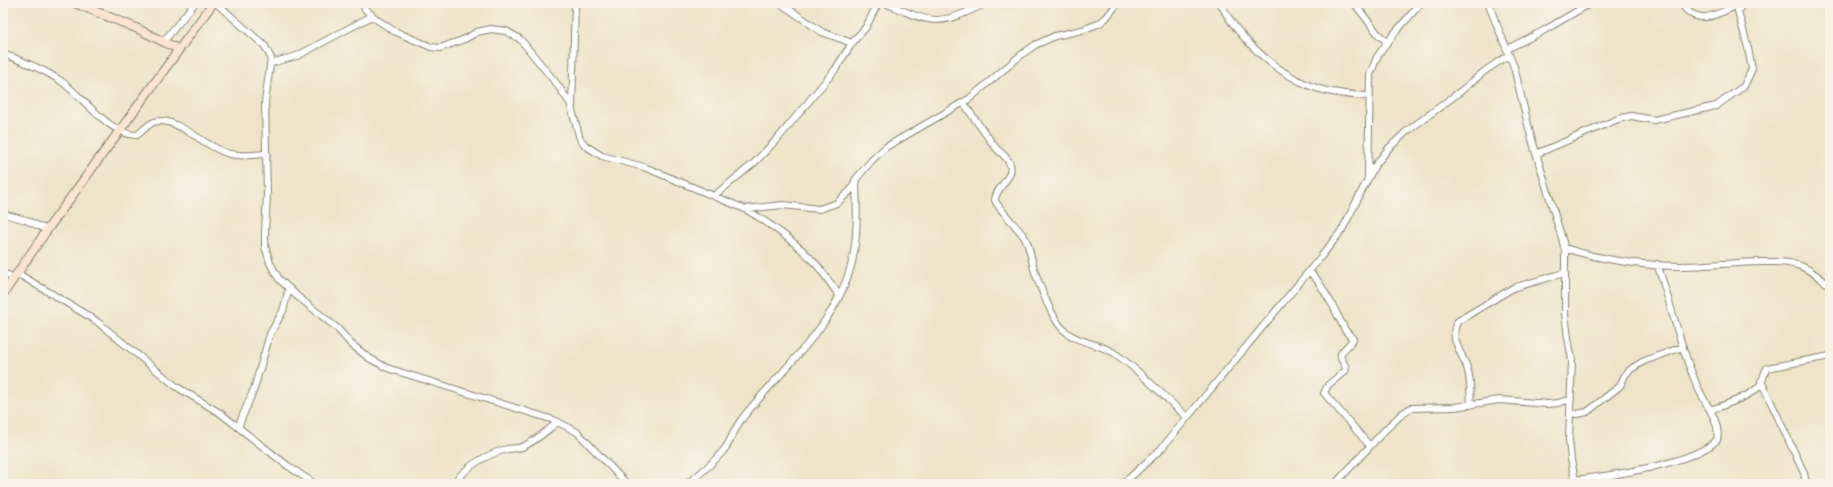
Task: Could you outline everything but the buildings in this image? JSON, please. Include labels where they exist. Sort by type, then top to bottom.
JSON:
[{"type":"main road","points":[[75,3],[164,41],[178,49]]},
{"type":"main road","points":[[3,294],[46,230],[120,132],[178,49],[215,3]]},
{"type":"street","points":[[164,41],[195,3]]},
{"type":"street","points":[[215,3],[265,46],[269,52],[271,62],[265,102],[267,154],[265,246],[270,262],[279,279],[337,328],[351,344],[369,358],[387,368],[496,400],[558,422],[577,432],[627,484]]},
{"type":"street","points":[[363,3],[365,9],[372,16],[394,31],[431,48],[440,48],[453,44],[477,32],[491,29],[506,31],[520,39],[556,83],[572,110],[580,139],[586,146],[602,156],[644,167],[745,209],[767,222],[794,242],[815,263],[839,295]]},
{"type":"street","points":[[572,110],[575,3]]},
{"type":"street","points":[[780,3],[822,32],[852,43]]},
{"type":"street","points":[[715,196],[754,163],[779,137],[836,70],[852,43],[866,27],[878,3]]},
{"type":"street","points":[[885,3],[920,18],[934,21],[947,20],[963,15],[986,3]]},
{"type":"street","points":[[745,209],[783,205],[819,209],[837,203],[851,190],[856,179],[872,160],[886,147],[963,102],[1035,45],[1055,36],[1082,30],[1098,24],[1106,18],[1118,3]]},
{"type":"street","points":[[1220,3],[1239,31],[1277,67],[1291,77],[1310,86],[1344,95],[1368,96]]},
{"type":"street","points":[[1354,3],[1378,34],[1388,43]]},
{"type":"street","points":[[1368,180],[1368,96],[1370,75],[1377,57],[1421,3]]},
{"type":"street","points":[[1488,3],[1508,52],[1536,154],[1558,219],[1565,248],[1565,314],[1572,360],[1570,413],[1571,460],[1576,482],[1630,472],[1675,460],[1710,447],[1717,440],[1718,428],[1699,390],[1682,346],[1657,264]]},
{"type":"street","points":[[1123,484],[1161,449],[1244,351],[1342,230],[1374,167],[1389,148],[1406,132],[1461,91],[1508,52],[1591,3]]},
{"type":"street","points":[[1681,3],[1690,13],[1700,18],[1710,17],[1742,4]]},
{"type":"street","points":[[1536,154],[1618,119],[1631,116],[1654,120],[1667,118],[1716,106],[1730,97],[1744,86],[1752,69],[1738,11],[1742,4]]},
{"type":"street","points":[[271,62],[297,56],[372,16]]},
{"type":"street","points":[[3,54],[32,65],[62,82],[120,132],[137,135],[150,124],[162,121],[177,126],[209,146],[230,154],[267,154]]},
{"type":"street","points":[[963,102],[998,150],[1009,162],[1009,174],[995,200],[1025,238],[1031,252],[1034,270],[1057,322],[1063,330],[1077,338],[1094,343],[1114,353],[1187,417]]},
{"type":"street","points":[[687,484],[723,451],[741,421],[812,336],[831,310],[845,285],[852,262],[855,244],[857,210],[856,179]]},
{"type":"street","points":[[3,214],[26,220],[46,230]]},
{"type":"street","points":[[1565,248],[1599,258],[1683,266],[1738,262],[1788,262],[1799,265],[1830,286]]},
{"type":"street","points":[[1309,271],[1318,281],[1333,306],[1344,330],[1353,339],[1341,353],[1340,358],[1346,368],[1346,371],[1328,385],[1324,393],[1370,446]]},
{"type":"street","points":[[3,273],[15,275],[95,320],[177,387],[220,413],[288,466],[315,484]]},
{"type":"street","points":[[1471,405],[1468,372],[1454,334],[1455,326],[1458,321],[1513,288],[1564,273]]},
{"type":"street","points":[[238,427],[254,389],[270,334],[283,311],[289,288]]},
{"type":"street","points":[[1570,413],[1577,414],[1587,412],[1620,386],[1625,375],[1630,369],[1650,358],[1682,346]]},
{"type":"street","points":[[1710,410],[1744,396],[1755,389],[1760,385],[1767,368],[1830,356]]},
{"type":"street","points":[[1761,381],[1804,473],[1806,484]]},
{"type":"street","points":[[1335,484],[1403,413],[1411,408],[1455,407],[1499,400],[1548,404],[1571,399]]},
{"type":"street","points":[[453,484],[465,470],[487,455],[508,449],[520,448],[534,441],[558,422]]}]
